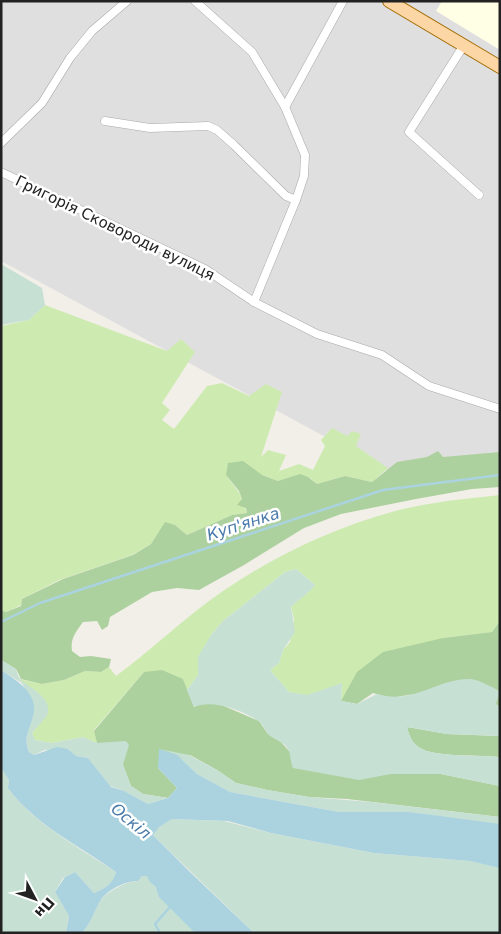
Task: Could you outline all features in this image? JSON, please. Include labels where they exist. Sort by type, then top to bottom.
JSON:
[{"type":"main road","points":[[389,1],[500,67]]},
{"type":"street","points":[[1,143],[42,102],[70,58],[92,31],[127,1]]},
{"type":"street","points":[[195,1],[252,52],[285,107],[306,154],[304,176],[296,200],[254,302]]},
{"type":"street","points":[[285,107],[343,1]]},
{"type":"street","points":[[464,45],[409,132],[479,196]]},
{"type":"street","points":[[105,122],[150,128],[208,126],[217,130],[234,145],[286,196],[296,200]]},
{"type":"street","name":"Григорія Сковороди вулиця","points":[[1,172],[205,269],[254,302],[317,334],[382,356],[429,386],[500,409]]},
{"type":"shaded area","points":[[1,1],[500,1],[500,460],[390,472],[1,261]]},
{"type":"shaded area","points":[[442,1],[500,1],[500,50],[436,11]]},
{"type":"shaded area","points":[[1,264],[42,288],[45,305],[29,320],[1,325]]},
{"type":"shaded area","points":[[296,569],[315,585],[291,607],[295,632],[283,650],[279,663],[270,670],[289,692],[307,695],[342,683],[341,701],[357,704],[377,694],[403,696],[447,682],[471,679],[482,682],[500,691],[496,704],[500,707],[500,736],[447,734],[407,727],[414,743],[429,752],[448,755],[500,757],[500,786],[441,774],[391,774],[359,780],[293,768],[288,749],[269,735],[257,720],[235,709],[218,705],[209,704],[194,707],[187,690],[198,675],[198,657],[211,635],[223,621],[285,572]]},
{"type":"shaded area","points":[[1,660],[16,669],[21,680],[40,694],[47,704],[48,709],[45,719],[32,733],[35,740],[52,743],[83,737],[97,743],[126,741],[129,745],[123,765],[131,786],[143,794],[168,798],[148,804],[110,786],[88,758],[76,756],[68,749],[44,750],[34,755],[29,752],[27,737],[34,710],[22,683],[1,670]]},
{"type":"shaded area","points":[[159,749],[189,755],[236,783],[267,790],[309,797],[500,817],[500,826],[409,812],[339,812],[230,792],[197,774],[177,755]]},
{"type":"shaded area","points":[[1,768],[9,780],[8,788],[31,813],[58,834],[116,872],[108,886],[94,893],[75,872],[63,878],[55,892],[69,916],[66,933],[1,933]]},
{"type":"shaded area","points":[[172,819],[224,821],[271,833],[374,853],[470,861],[500,867],[500,933],[254,933],[153,835],[158,827]]},
{"type":"shaded area","points":[[142,876],[147,876],[195,933],[82,933],[105,896],[121,885],[138,881]]},
{"type":"green space","points":[[45,305],[167,351],[181,339],[195,352],[162,403],[170,410],[162,420],[174,429],[207,386],[222,383],[249,396],[266,384],[282,392],[261,457],[268,450],[286,455],[279,471],[299,464],[313,470],[325,446],[321,440],[332,428],[347,436],[352,431],[361,434],[356,446],[388,468],[372,482],[345,476],[317,484],[310,478],[278,481],[262,475],[226,475],[240,494],[247,513],[232,515],[187,535],[175,525],[165,523],[151,544],[132,555],[59,580],[22,599],[21,605],[6,612],[1,610],[1,326],[29,320]]},
{"type":"green space","points":[[438,451],[443,457],[500,452],[500,487],[472,489],[341,514],[304,528],[199,590],[177,588],[152,592],[110,617],[108,626],[102,630],[97,621],[83,622],[73,639],[72,651],[80,657],[91,656],[111,659],[109,667],[101,672],[85,671],[64,680],[42,684],[21,679],[16,669],[1,660],[1,610],[6,612],[21,606],[22,599],[63,579],[133,555],[151,544],[165,522],[175,525],[187,535],[232,515],[247,513],[246,508],[237,505],[242,499],[239,491],[226,475],[228,463],[243,461],[262,475],[278,481],[300,474],[317,484],[345,476],[372,482],[397,462],[427,457]]},
{"type":"green space","points":[[500,495],[500,621],[492,632],[443,638],[341,702],[342,683],[308,696],[289,692],[270,670],[279,663],[283,650],[290,642],[294,619],[291,607],[315,585],[296,569],[285,572],[223,621],[211,635],[198,675],[187,690],[183,679],[144,672],[94,730],[97,743],[83,737],[52,743],[35,740],[32,733],[47,715],[19,679],[42,684],[64,680],[85,671],[101,672],[109,667],[116,676],[223,591],[284,554],[327,534],[395,511],[434,503]]},
{"type":"green space","points":[[500,621],[500,707],[454,681],[421,693],[390,698],[373,693],[357,704],[341,701],[357,672],[383,652],[443,638],[492,632]]},
{"type":"green space","points":[[162,670],[183,679],[194,707],[200,704],[217,703],[259,721],[268,734],[281,742],[290,752],[389,774],[441,774],[500,786],[500,817],[347,799],[309,797],[267,790],[236,783],[190,755],[158,768],[177,788],[168,798],[143,794],[131,786],[123,765],[97,743],[94,731],[144,672]]},
{"type":"green space","points":[[407,727],[447,734],[500,736],[500,757],[448,755],[429,752],[414,743]]},
{"type":"water","name":"Оскіл","points":[[1,670],[24,687],[32,698],[34,711],[28,731],[27,746],[29,752],[34,755],[57,747],[68,749],[76,756],[88,758],[111,787],[124,791],[148,804],[168,798],[177,788],[158,768],[159,749],[177,755],[197,774],[230,792],[339,812],[409,812],[500,824],[500,868],[470,861],[374,853],[271,833],[228,821],[172,819],[159,827],[153,835],[254,933],[195,933],[159,897],[156,887],[147,876],[142,876],[138,881],[121,885],[105,895],[82,933],[66,933],[69,916],[55,892],[65,877],[75,872],[94,893],[108,886],[116,872],[45,824],[31,813],[8,788],[9,780],[1,768]]},
{"type":"waterway","name":"Куп'янка","points":[[1,622],[40,603],[383,490],[500,475]]},
{"type":"waterway","points":[[160,933],[155,924],[169,908]]}]
